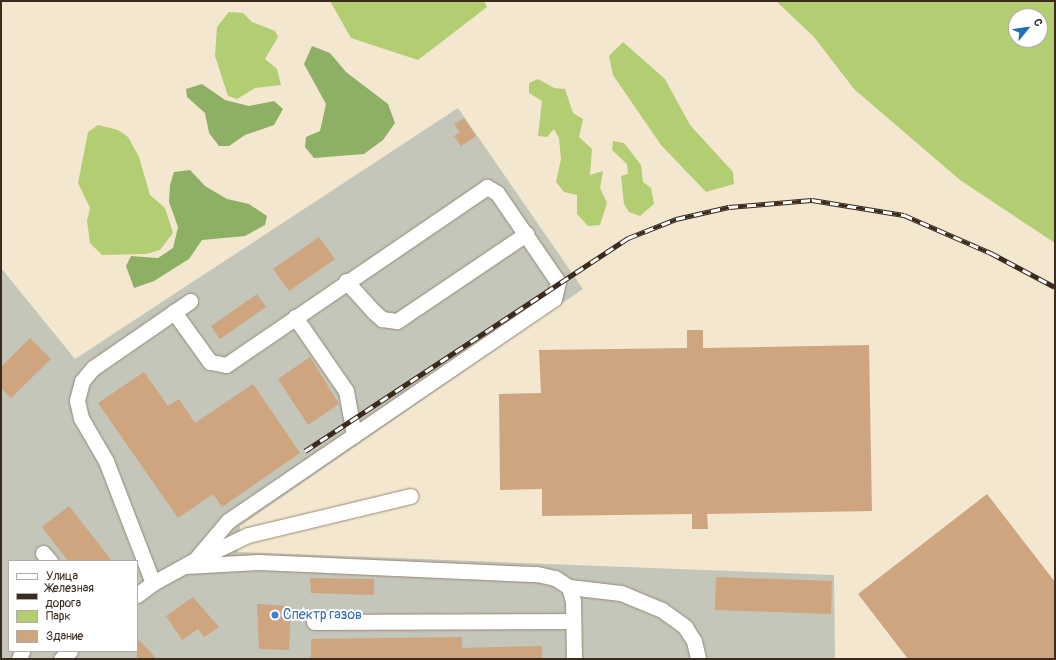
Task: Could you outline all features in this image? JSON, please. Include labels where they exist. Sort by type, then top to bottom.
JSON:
[{"type":"lane","points":[[174,312],[204,355],[218,365],[226,365],[481,188],[493,188],[497,192],[557,278],[558,292],[554,299],[228,521],[189,563]]},
{"type":"lane","points":[[346,281],[382,319],[397,321],[526,234]]},
{"type":"lane","points":[[153,583],[106,461],[81,418],[77,400],[82,381],[92,368],[190,301]]},
{"type":"lane","points":[[295,317],[346,391],[354,435]]},
{"type":"lane","points":[[138,594],[153,583],[189,563],[248,535],[410,496]]},
{"type":"lane","points":[[189,563],[258,562],[537,574],[555,578],[569,587],[621,593],[662,610],[685,627],[694,641],[698,659]]},
{"type":"lane","points":[[569,587],[573,620],[574,659]]},
{"type":"lane","points":[[314,622],[573,620]]},
{"type":"lane","points":[[61,659],[69,652]]},
{"type":"shaded area","points":[[458,108],[583,289],[240,526],[238,552],[834,575],[835,659],[1,659],[1,268],[75,359]]},
{"type":"green space","points":[[330,1],[484,1],[487,7],[418,60],[351,38]]},
{"type":"green space","points":[[776,1],[1055,1],[1055,243],[960,180],[854,89],[814,37]]},
{"type":"green space","points":[[229,12],[243,13],[252,22],[275,31],[278,37],[265,59],[277,69],[281,85],[255,88],[237,99],[228,96],[215,56],[217,27]]},
{"type":"green space","points":[[623,42],[665,79],[690,125],[733,172],[734,184],[706,192],[661,145],[613,75],[609,56]]},
{"type":"green space","points":[[312,46],[330,53],[346,72],[388,104],[395,123],[383,140],[364,154],[314,158],[305,147],[306,137],[320,131],[326,104],[304,64]]},
{"type":"green space","points":[[538,79],[554,88],[565,89],[573,113],[583,119],[579,137],[592,149],[590,175],[603,171],[600,188],[607,203],[600,225],[588,226],[577,214],[577,195],[564,192],[556,182],[561,159],[559,138],[554,129],[547,137],[538,136],[542,101],[529,93],[529,83]]},
{"type":"green space","points":[[202,84],[225,100],[249,106],[274,101],[283,109],[274,125],[245,135],[229,146],[219,146],[209,133],[205,113],[187,97],[186,89]]},
{"type":"green space","points":[[98,125],[118,130],[128,137],[139,157],[150,195],[165,208],[173,233],[160,250],[146,254],[102,255],[90,243],[87,221],[90,208],[78,183],[88,132]]},
{"type":"green space","points":[[613,141],[624,143],[641,165],[643,182],[651,188],[654,204],[640,216],[629,212],[624,204],[621,176],[628,174],[627,164],[612,150]]},
{"type":"green space","points":[[190,170],[205,186],[227,199],[249,204],[267,216],[265,225],[245,236],[202,240],[189,259],[154,281],[134,288],[126,266],[131,256],[158,258],[173,248],[178,227],[169,202],[170,185],[174,172]]},
{"type":"building","points":[[464,118],[476,136],[461,146],[454,136],[460,132],[454,124]]},
{"type":"building","points":[[319,237],[335,259],[289,291],[273,269]]},
{"type":"building","points":[[257,294],[266,307],[220,339],[211,326]]},
{"type":"building","points":[[687,330],[703,330],[703,348],[869,345],[872,511],[707,514],[708,529],[692,529],[692,514],[542,516],[542,489],[500,490],[499,394],[541,393],[539,350],[687,348]]},
{"type":"building","points":[[30,338],[51,359],[11,398],[1,388],[1,367]]},
{"type":"building","points":[[310,357],[339,404],[308,425],[278,379]]},
{"type":"building","points":[[144,372],[168,406],[179,399],[195,423],[253,384],[300,453],[222,507],[213,494],[178,518],[98,403]]},
{"type":"building","points":[[987,494],[1055,582],[1055,659],[908,659],[858,594]]},
{"type":"building","points":[[69,506],[111,560],[67,560],[42,527]]},
{"type":"building","points":[[716,577],[832,581],[831,614],[715,610]]},
{"type":"building","points":[[310,578],[374,579],[374,595],[311,593]]},
{"type":"building","points":[[193,597],[219,627],[204,637],[198,629],[182,640],[166,616]]},
{"type":"building","points":[[257,604],[291,606],[289,650],[259,649]]},
{"type":"building","points":[[462,637],[462,648],[542,646],[542,659],[311,659],[311,639]]},
{"type":"building","points":[[138,639],[157,659],[137,659]]},
{"type":"railway","points":[[305,451],[628,238],[676,219],[729,207],[812,200],[904,215],[991,253],[1055,287]]},
{"type":"place","name":"Спектр газов","points":[[275,615]]}]
